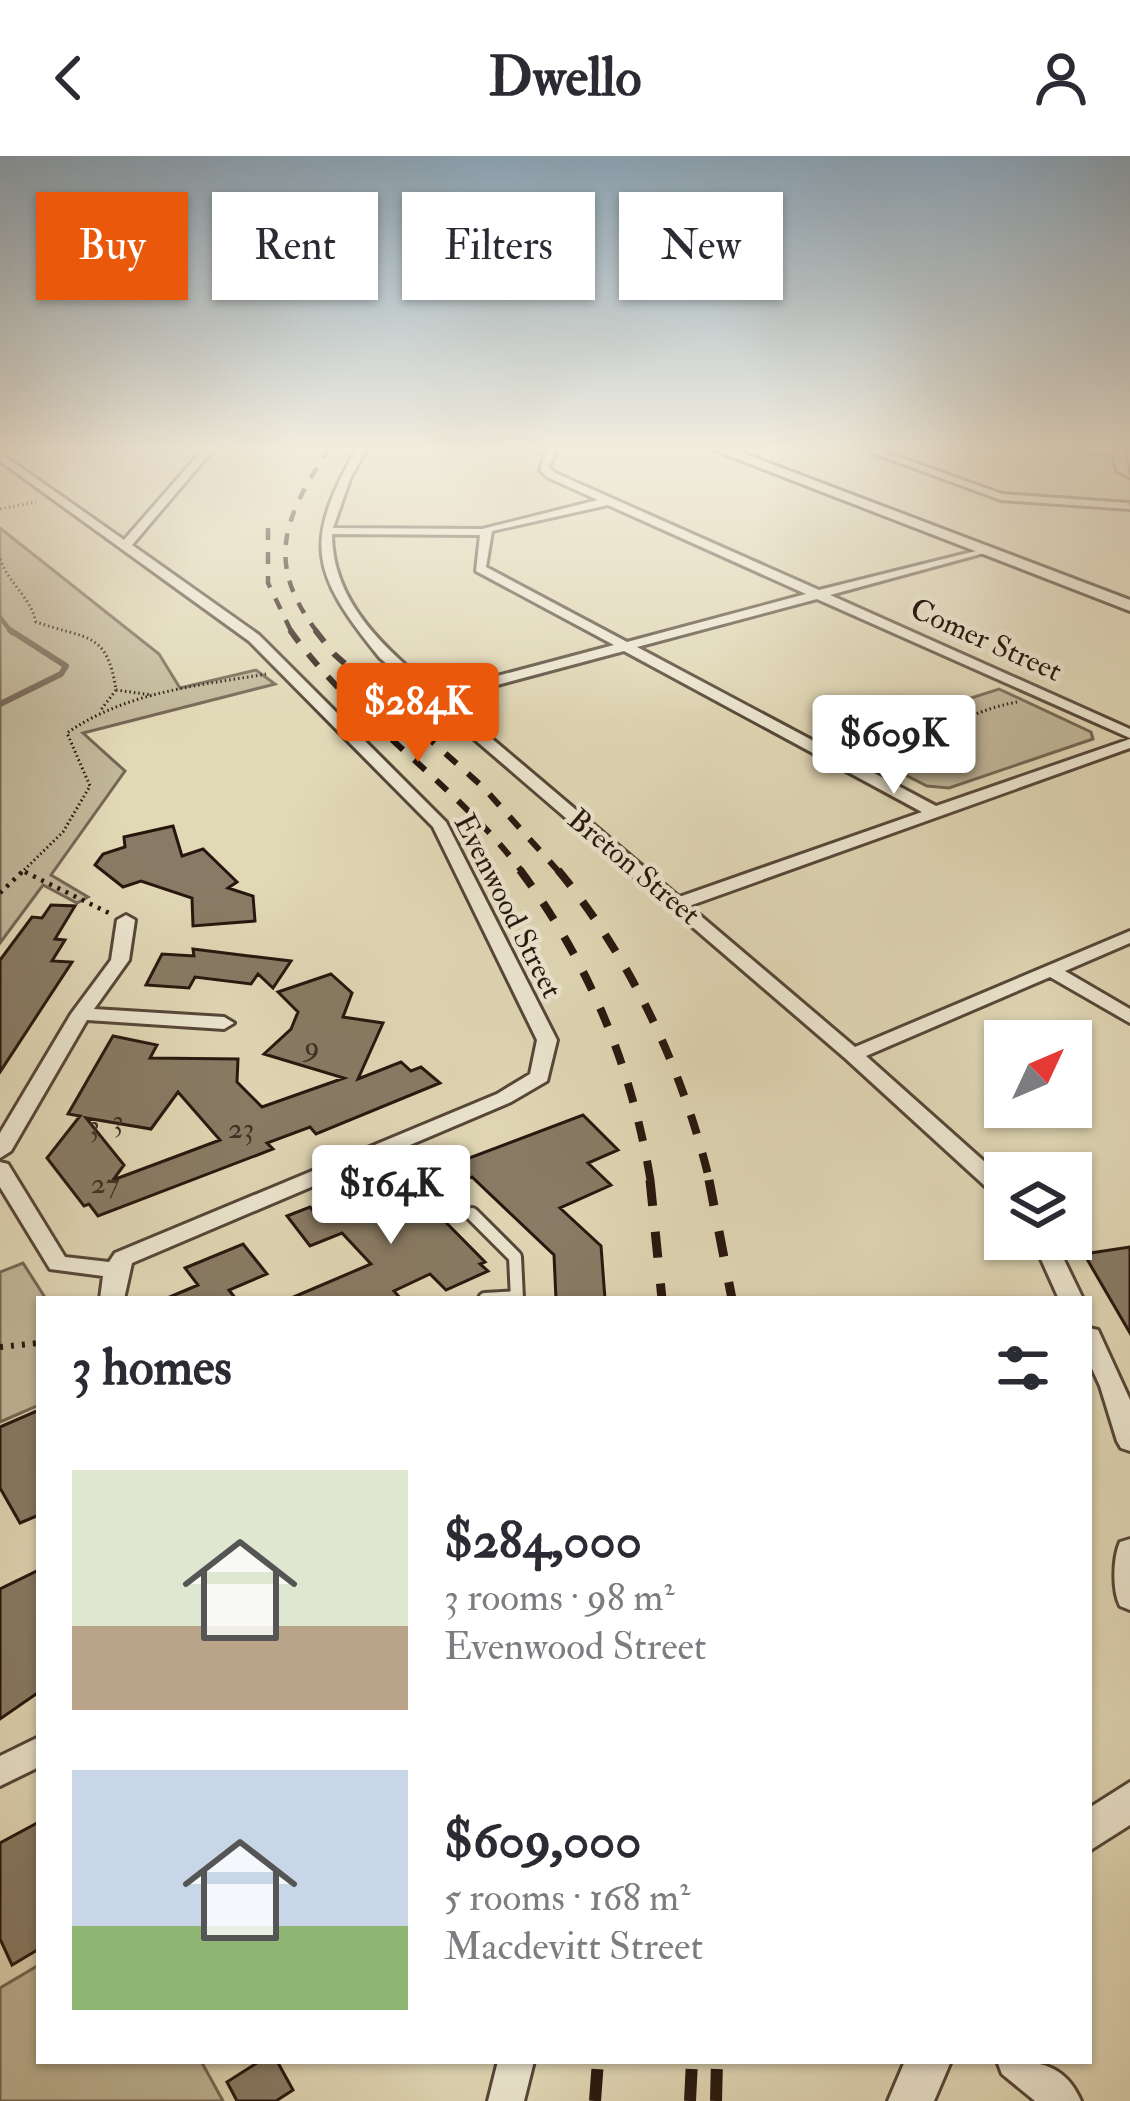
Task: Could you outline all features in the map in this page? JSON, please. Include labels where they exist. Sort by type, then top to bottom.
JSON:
[{"type":"main road","points":[[949,537],[1130,606]]},
{"type":"street","name":"Evenwood Street","points":[[116,537],[254,638],[440,825],[547,1040],[540,1077],[483,1107],[123,1258],[116,1270]]},
{"type":"street","points":[[127,544],[133,537]]},
{"type":"street","name":"Breton Street","points":[[324,537],[323,548],[338,596],[385,655],[853,1055],[984,1173]]},
{"type":"street","points":[[483,537],[480,568],[485,572],[933,811]]},
{"type":"street","name":"Comer Street","points":[[689,537],[1130,734]]},
{"type":"street","points":[[435,697],[984,550]]},
{"type":"street","points":[[676,904],[1130,743]]},
{"type":"street","points":[[0,1151],[81,1013],[120,960],[126,920]]},
{"type":"street","points":[[853,1055],[1130,936]]},
{"type":"street","points":[[1052,970],[1130,1017]]},
{"type":"street","points":[[81,1013],[224,1023]]},
{"type":"street","points":[[0,1169],[58,1264],[116,1270],[112,1296]]},
{"type":"street","points":[[1052,1260],[1070,1296]]},
{"type":"street","points":[[1092,1342],[1113,1386],[1130,1441]]},
{"type":"street","points":[[1130,1550],[1130,1598]]},
{"type":"street","points":[[0,1772],[36,1753]]},
{"type":"street","points":[[1092,1830],[1130,1801]]},
{"type":"street","points":[[506,2101],[515,2064]]},
{"type":"street","points":[[911,2101],[927,2064]]},
{"type":"street","points":[[1020,2064],[1063,2101]]},
{"type":"lane","points":[[472,1214],[514,1257],[517,1296]]},
{"type":"path","points":[[0,560],[7,579],[32,604],[36,622],[104,646],[111,656],[116,690],[97,714]]},
{"type":"path","points":[[0,893],[63,832],[90,786],[68,733],[97,714],[156,695],[286,670]]},
{"type":"path","points":[[116,690],[156,695]]},
{"type":"path","points":[[900,778],[927,743],[973,712],[1029,701]]},
{"type":"path","points":[[883,717],[884,725],[899,736],[927,743]]},
{"type":"path","points":[[25,872],[126,920]]},
{"type":"path","points":[[0,1347],[36,1343]]},
{"type":"shaded area","points":[[0,537],[11,537],[159,654],[180,688],[256,670],[275,684],[83,733],[125,771],[51,875],[88,897],[77,903],[43,885],[0,943]]},
{"type":"shaded area","points":[[999,689],[1091,732],[1093,739],[949,788],[927,786],[829,736],[887,718],[896,722]]},
{"type":"shaded area","points":[[23,1263],[44,1296],[36,1296],[36,1406],[0,1422],[0,1272]]},
{"type":"shaded area","points":[[36,1967],[36,2064],[203,2064],[223,2101],[0,2101],[0,1988]]},
{"type":"building","points":[[173,826],[182,856],[203,849],[237,882],[228,888],[253,896],[255,921],[193,926],[192,898],[141,881],[123,887],[95,865],[103,854],[125,847],[124,837]]},
{"type":"building","points":[[51,905],[75,906],[55,939],[65,940],[52,961],[72,962],[0,1072],[0,960],[32,917],[42,918]]},
{"type":"building","points":[[193,949],[291,961],[273,988],[258,974],[251,984],[195,977],[189,988],[146,985],[162,954],[194,956]]},
{"type":"building","points":[[331,974],[352,993],[343,1017],[383,1023],[358,1079],[401,1062],[411,1071],[421,1067],[440,1083],[316,1134],[310,1127],[267,1143],[273,1149],[98,1216],[89,1204],[84,1206],[47,1158],[80,1116],[68,1114],[113,1036],[157,1045],[150,1058],[238,1059],[237,1082],[262,1107],[344,1078],[264,1054],[291,1029],[298,1012],[278,992]],"holes":[[[178,1092],[220,1140],[113,1180],[124,1165],[86,1118],[151,1129]]]},
{"type":"building","points":[[583,1115],[618,1150],[588,1163],[611,1185],[560,1208],[601,1246],[605,1296],[556,1296],[554,1255],[472,1177],[463,1181],[448,1166]]},
{"type":"building","points":[[408,1184],[485,1262],[480,1264],[488,1271],[446,1290],[430,1274],[394,1291],[398,1296],[296,1296],[371,1264],[342,1233],[310,1246],[287,1216],[310,1207],[320,1219]]},
{"type":"building","points":[[243,1244],[267,1274],[229,1290],[234,1296],[172,1296],[198,1285],[185,1268]]},
{"type":"building","points":[[1130,1247],[1130,1333],[1087,1260],[1092,1260],[1092,1253]]},
{"type":"building","points":[[36,1411],[36,1516],[20,1523],[0,1488],[0,1427]]},
{"type":"building","points":[[36,1571],[36,1694],[0,1719],[0,1589]]},
{"type":"building","points":[[36,1824],[36,1951],[12,1965],[0,1939],[0,1843]]},
{"type":"building","points":[[255,2064],[279,2064],[293,2090],[276,2101],[237,2101],[227,2082]]},
{"type":"waterway","points":[[0,617],[12,633]]},
{"type":"waterway","points":[[0,704],[61,674],[66,666],[10,630]]},
{"type":"railway","points":[[268,537],[268,583],[291,632]]},
{"type":"railway","points":[[287,537],[290,583],[318,633]]},
{"type":"railway","points":[[315,630],[334,654],[483,787],[560,873]]},
{"type":"railway","points":[[291,632],[344,694],[467,810],[523,873]]},
{"type":"railway","points":[[520,870],[567,942],[605,1019],[632,1099],[651,1183]]},
{"type":"railway","points":[[558,870],[609,940],[652,1018],[686,1100],[710,1183]]},
{"type":"railway","points":[[650,1180],[662,1296]]},
{"type":"railway","points":[[709,1180],[731,1296]]},
{"type":"railway","points":[[595,2101],[598,2064]]},
{"type":"railway","points":[[690,2101],[692,2064]]},
{"type":"railway","points":[[716,2101],[717,2064]]}]
